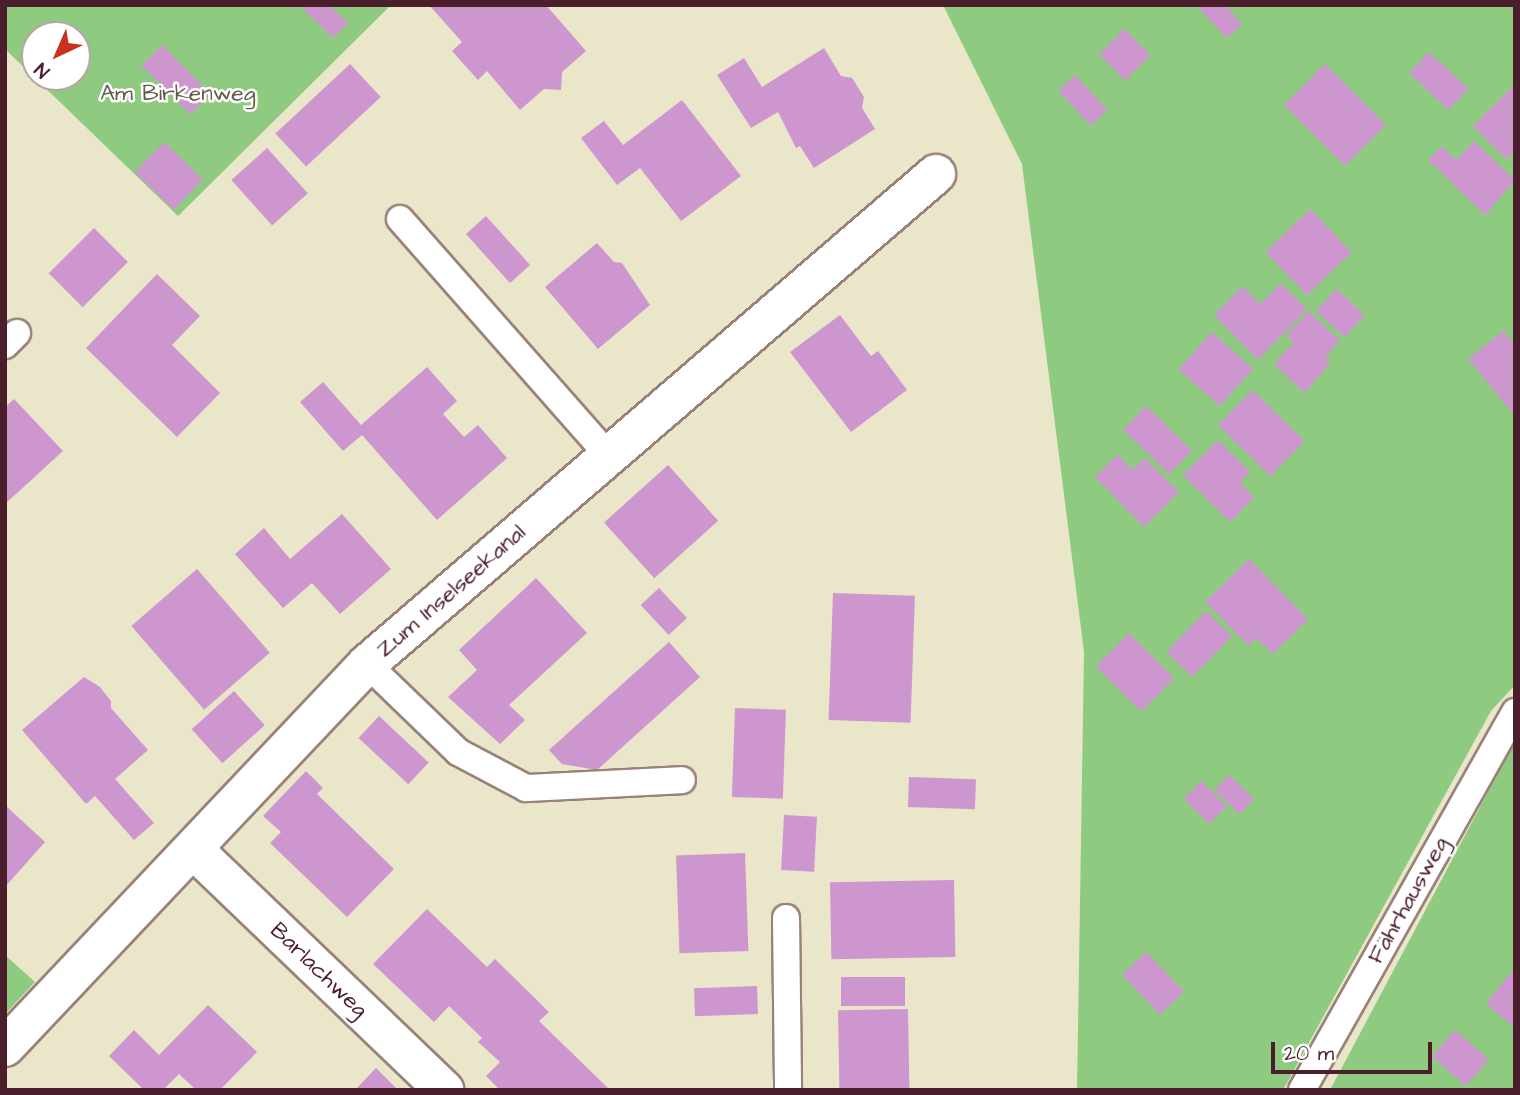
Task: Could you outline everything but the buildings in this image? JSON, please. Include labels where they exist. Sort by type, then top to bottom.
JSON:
[{"type":"street","name":"Zum Inselseekanal","points":[[5,1047],[367,664],[936,174]]},
{"type":"street","name":"Barlachweg","points":[[194,850],[444,1090]]},
{"type":"lane","points":[[400,219],[608,455]]},
{"type":"lane","points":[[367,664],[458,752],[526,788],[682,780]]},
{"type":"lane","name":"Fährhausweg","points":[[1302,1090],[1515,712]]},
{"type":"lane","points":[[786,918],[788,1090]]},
{"type":"green space","name":"Am Birkenweg","points":[[5,5],[391,5],[178,216],[49,91],[91,91],[91,21],[21,21],[21,64],[5,49]]},
{"type":"green space","points":[[943,5],[1515,5],[1515,685],[1491,711],[1283,1090],[1077,1090],[1084,652],[1022,164]]},
{"type":"green space","points":[[1515,741],[1515,1088],[1330,1090]]},
{"type":"green space","points":[[5,955],[35,982],[5,1014]]}]
